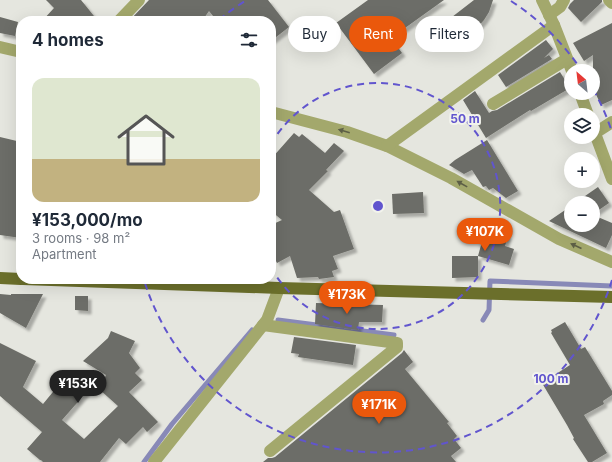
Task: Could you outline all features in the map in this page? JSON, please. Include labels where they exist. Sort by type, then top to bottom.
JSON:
[{"type":"main road","points":[[0,278],[16,279]]},
{"type":"main road","points":[[187,284],[612,297]]},
{"type":"street","points":[[124,16],[139,0]]},
{"type":"street","points":[[542,0],[569,64]]},
{"type":"street","points":[[387,146],[551,20],[564,0]]},
{"type":"street","points":[[609,0],[612,3]]},
{"type":"street","points":[[0,47],[16,51]]},
{"type":"street","points":[[493,104],[567,59]]},
{"type":"street","points":[[276,113],[348,132],[387,146],[451,178],[559,239],[612,262]]},
{"type":"street","points":[[600,127],[612,122]]},
{"type":"street","points":[[599,144],[612,179]]},
{"type":"street","points":[[154,462],[268,320],[279,288]]},
{"type":"street","points":[[264,325],[397,342],[397,347],[270,451]]},
{"type":"building","points":[[46,0],[81,0],[94,16],[47,16],[54,8]]},
{"type":"building","points":[[149,0],[268,0],[288,26],[288,28],[276,37],[276,16],[213,16],[209,11],[206,16],[134,16]]},
{"type":"building","points":[[368,0],[444,0],[422,16],[415,16],[415,21],[407,27],[407,16],[349,16],[349,40],[341,30],[341,19]]},
{"type":"building","points":[[474,0],[493,0],[489,12],[484,20],[484,16],[453,16]]},
{"type":"building","points":[[574,0],[602,0],[602,2],[581,22],[568,8]]},
{"type":"building","points":[[0,17],[16,21],[15,36],[0,33]]},
{"type":"building","points":[[612,23],[612,100],[601,105],[599,100],[600,100],[600,64],[593,64],[593,55],[584,61],[573,43]]},
{"type":"building","points":[[546,40],[553,49],[544,58],[549,55],[552,59],[506,87],[498,75]]},
{"type":"building","points":[[358,52],[401,52],[402,53],[374,74]]},
{"type":"building","points":[[560,72],[564,78],[564,92],[531,111],[530,110],[486,138],[463,100],[475,91],[489,113],[497,110]]},
{"type":"building","points":[[294,133],[299,137],[302,134],[325,153],[334,143],[344,151],[326,170],[328,171],[309,190],[334,212],[340,210],[354,249],[333,256],[338,269],[332,271],[334,277],[319,279],[318,277],[297,278],[290,256],[277,263],[276,261],[276,223],[282,220],[276,215],[276,153]]},
{"type":"building","points":[[0,137],[16,141],[16,237],[0,235]]},
{"type":"building","points":[[487,140],[518,191],[506,198],[493,188],[489,190],[486,186],[483,187],[472,170],[464,174],[449,165]]},
{"type":"building","points":[[599,188],[609,203],[600,209],[600,196],[585,196]]},
{"type":"building","points":[[423,192],[424,213],[393,214],[392,194]]},
{"type":"building","points":[[564,211],[564,228],[549,221]]},
{"type":"building","points":[[600,218],[612,223],[612,235],[606,248],[572,232],[600,232]]},
{"type":"building","points":[[488,220],[509,226],[505,246],[514,249],[509,265],[478,256]]},
{"type":"building","points":[[452,256],[478,256],[478,277],[452,278]]},
{"type":"building","points":[[0,294],[43,294],[26,328],[0,313]]},
{"type":"building","points":[[75,296],[88,296],[88,311],[75,310]]},
{"type":"building","points":[[316,303],[383,305],[382,322],[359,322],[358,330],[315,324]]},
{"type":"building","points":[[565,322],[581,349],[585,347],[612,391],[612,395],[603,401],[604,404],[584,415],[607,453],[592,462],[588,462],[573,439],[574,438],[567,425],[542,383],[570,365],[551,333],[551,330]]},
{"type":"building","points":[[111,331],[135,341],[129,353],[140,368],[135,373],[142,380],[129,392],[158,422],[147,432],[143,427],[126,444],[119,438],[100,462],[43,462],[27,449],[42,432],[0,396],[0,343],[36,361],[23,387],[43,404],[57,387],[59,388],[69,377],[91,387],[62,420],[84,439],[118,406],[99,389],[106,375],[83,361],[108,338]]},
{"type":"building","points":[[294,337],[356,345],[353,365],[298,357],[299,354],[291,353]]},
{"type":"building","points":[[404,350],[413,362],[405,369],[449,422],[447,423],[457,436],[454,439],[461,448],[451,456],[456,462],[263,462],[268,458],[275,457]]},
{"type":"waterway","points":[[483,320],[489,310],[490,281],[612,286]]},
{"type":"waterway","points":[[278,320],[394,335]]},
{"type":"waterway","points":[[144,462],[172,424],[252,330]]}]
